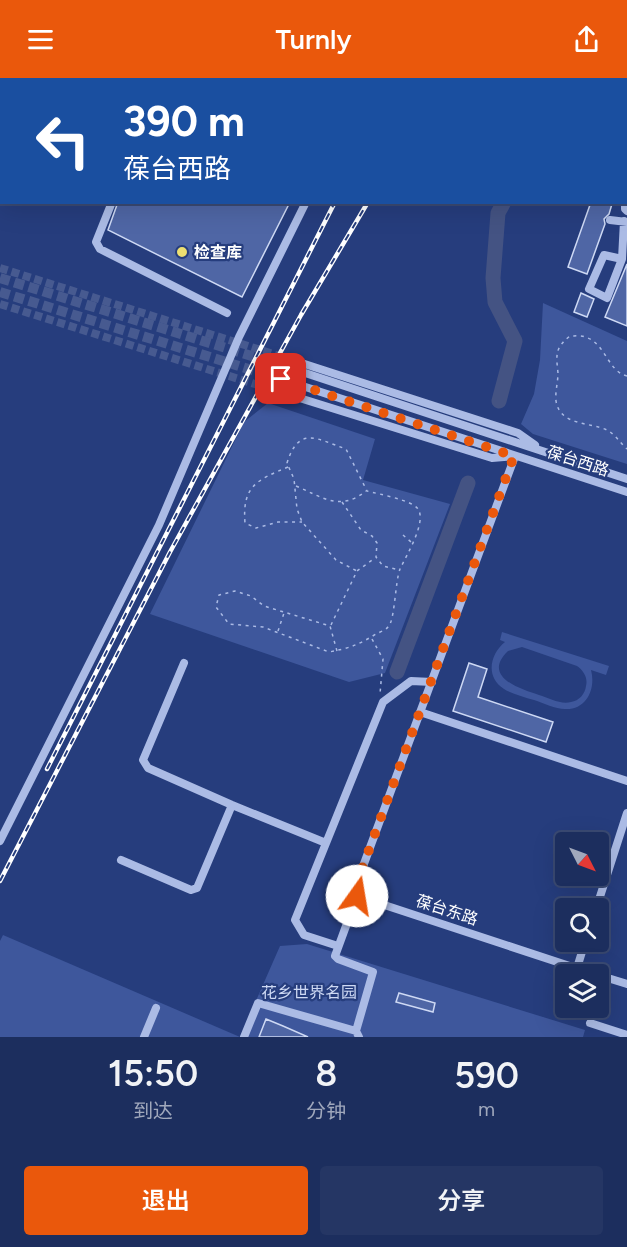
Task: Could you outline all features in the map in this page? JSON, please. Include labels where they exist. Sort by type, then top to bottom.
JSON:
[{"type":"street","points":[[111,204],[96,242],[100,249],[227,313]]},
{"type":"street","points":[[0,841],[159,525],[238,337],[305,204]]},
{"type":"street","points":[[610,220],[626,221],[622,259],[607,298],[589,289],[604,255],[622,259]]},
{"type":"street","name":"葆台西路","points":[[285,362],[627,479]]},
{"type":"street","name":"葆台西路","points":[[281,379],[627,492]]},
{"type":"street","points":[[244,1037],[258,1003],[358,1034],[373,972],[335,956],[357,896],[355,888],[514,456],[492,458],[277,391]]},
{"type":"street","points":[[184,663],[143,760],[148,768],[326,843]]},
{"type":"street","points":[[338,946],[304,935],[295,920],[383,702],[411,681],[432,682]]},
{"type":"street","points":[[420,712],[627,781]]},
{"type":"street","points":[[121,860],[191,890],[197,888],[232,805]]},
{"type":"street","points":[[600,898],[627,813]]},
{"type":"street","name":"葆台东路","points":[[357,896],[565,964]]},
{"type":"street","name":"葆台东路","points":[[609,978],[627,984]]},
{"type":"street","points":[[144,1037],[156,1008]]},
{"type":"street","points":[[590,1023],[627,1035]]},
{"type":"path","points":[[627,376],[622,375],[609,362],[600,345],[585,337],[570,336],[560,344],[556,356],[558,381],[556,402],[562,414],[573,422],[606,429],[627,450]]},
{"type":"path","points":[[330,626],[264,606],[251,596],[235,591],[219,595],[216,607],[229,624],[263,627],[329,652],[354,648],[388,627],[392,621],[395,585],[418,530],[421,518],[419,510],[413,504],[367,491],[346,449],[313,438],[300,440],[292,447],[287,463],[296,485],[297,509],[302,522],[336,560],[357,571]]},
{"type":"path","points":[[289,467],[268,476],[249,490],[243,508],[244,523],[256,528],[278,522],[302,522]]},
{"type":"path","points":[[296,485],[333,502],[355,500],[367,491]]},
{"type":"path","points":[[342,502],[361,530],[372,536],[377,543],[376,557],[383,566],[400,570]]},
{"type":"path","points":[[403,535],[412,543]]},
{"type":"path","points":[[337,651],[330,626],[357,571],[376,557]]},
{"type":"path","points":[[277,632],[285,612]]},
{"type":"path","points":[[371,638],[383,659],[379,698]]},
{"type":"green space","points":[[543,303],[627,341],[627,464],[533,434],[521,424],[534,394],[540,360]]},
{"type":"green space","points":[[268,403],[375,439],[363,480],[450,504],[385,673],[349,682],[150,614],[244,422]]},
{"type":"green space","points":[[502,632],[609,666],[606,675],[591,670],[591,691],[584,702],[573,708],[557,708],[511,692],[498,684],[492,672],[492,666],[496,653],[505,642],[500,640]],"holes":[[[522,647],[577,666],[586,677],[585,689],[579,699],[567,703],[555,701],[514,685],[501,675],[499,668],[501,660],[508,651]]]},
{"type":"green space","name":"花乡世界名园","points":[[3,935],[240,1037],[0,1037],[0,941]]},
{"type":"green space","name":"花乡世界名园","points":[[307,944],[585,1030],[583,1037],[240,1037],[280,946]]},
{"type":"building","points":[[117,204],[289,204],[242,297],[108,230]]},
{"type":"building","points":[[590,204],[612,204],[609,214],[604,219],[605,224],[587,274],[568,267]]},
{"type":"building","points":[[627,264],[627,326],[605,317]]},
{"type":"building","points":[[581,293],[594,299],[587,317],[574,312]]},
{"type":"building","points":[[469,663],[487,669],[478,697],[553,722],[546,742],[453,711]]},
{"type":"building","points":[[399,993],[435,1003],[433,1012],[396,1002]]},
{"type":"building","points":[[266,1019],[283,1026],[308,1037],[259,1037]]},
{"type":"waterway","points":[[499,401],[515,341],[495,302],[493,278],[498,213],[503,204]]},
{"type":"waterway","points":[[397,672],[468,483]]},
{"type":"tunnel","points":[[0,268],[286,358]]},
{"type":"tunnel","points":[[0,278],[284,366]]},
{"type":"tunnel","points":[[0,292],[281,379]]},
{"type":"tunnel","points":[[0,304],[277,391]]},
{"type":"railway","points":[[47,769],[334,204]]},
{"type":"railway","points":[[0,881],[170,552],[301,315],[367,204]]},
{"type":"place","name":"检查库","points":[[182,252]]},
{"type":"route","points":[[281,379],[514,456],[355,888],[357,896]]}]
